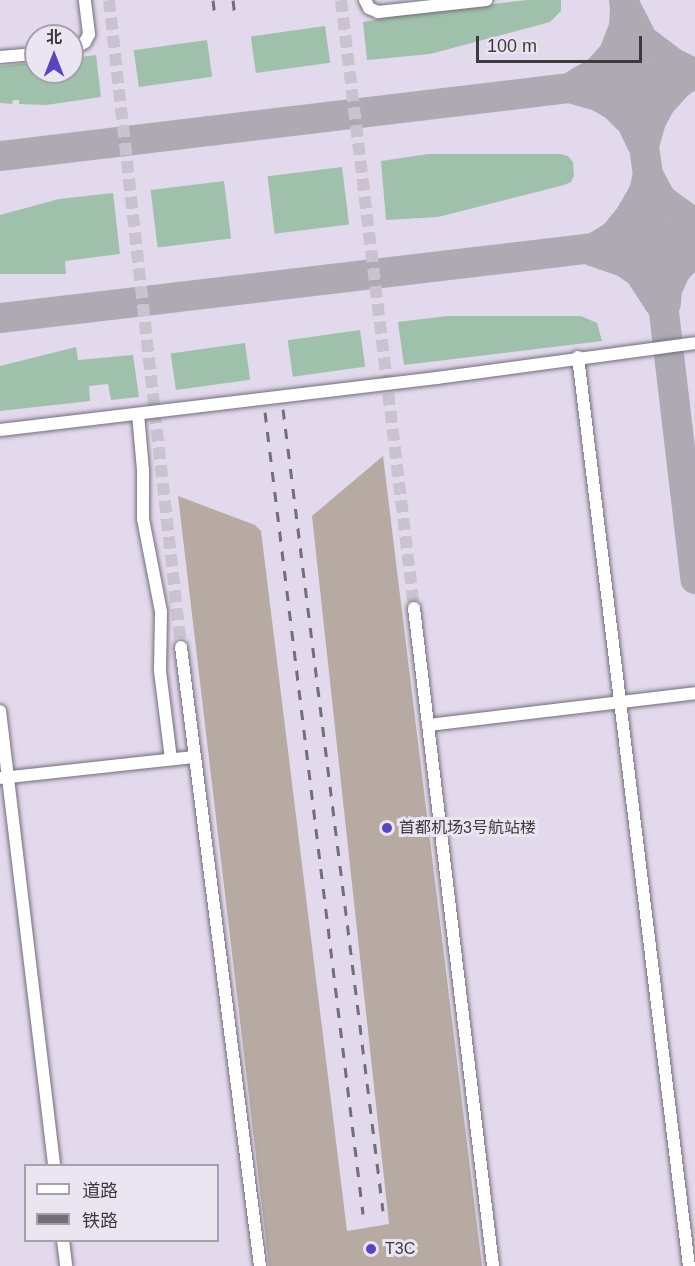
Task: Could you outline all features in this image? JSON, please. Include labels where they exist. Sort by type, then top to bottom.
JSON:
[{"type":"lane","points":[[84,43],[89,34],[85,0]]},
{"type":"lane","points":[[365,0],[369,8],[378,12],[486,0]]},
{"type":"lane","points":[[0,57],[24,55]]},
{"type":"lane","points":[[0,430],[437,378],[578,357],[695,343]]},
{"type":"lane","points":[[578,357],[689,1266]]},
{"type":"lane","points":[[138,414],[143,470],[144,526],[160,612],[160,671],[171,759]]},
{"type":"lane","points":[[414,608],[493,1266]]},
{"type":"lane","points":[[182,647],[260,1266]]},
{"type":"lane","points":[[428,725],[695,693]]},
{"type":"lane","points":[[0,711],[4,778],[54,1164]]},
{"type":"lane","points":[[4,778],[195,757]]},
{"type":"lane","points":[[63,1242],[66,1266]]},
{"type":"shaded area","points":[[0,0],[695,0],[695,1266],[0,1266]]},
{"type":"green space","points":[[527,0],[561,0],[561,11],[550,22],[430,54],[367,60],[363,22]]},
{"type":"green space","points":[[325,26],[330,63],[256,73],[251,36]]},
{"type":"green space","points":[[207,40],[212,77],[139,87],[134,50]]},
{"type":"green space","points":[[96,55],[101,97],[46,105],[19,104],[19,100],[13,100],[12,104],[0,103],[0,66],[24,63],[24,84],[84,84],[84,56]]},
{"type":"green space","points":[[428,154],[561,154],[568,156],[573,162],[574,176],[571,182],[564,185],[438,217],[386,220],[381,161]]},
{"type":"green space","points":[[342,167],[349,225],[275,234],[268,176]]},
{"type":"green space","points":[[224,181],[231,239],[158,248],[151,190]]},
{"type":"green space","points":[[113,193],[120,254],[65,261],[66,274],[0,274],[0,215],[59,199]]},
{"type":"green space","points":[[447,316],[581,316],[597,323],[602,341],[404,365],[398,322]]},
{"type":"green space","points":[[360,330],[365,367],[293,377],[288,340]]},
{"type":"green space","points":[[245,343],[250,380],[176,390],[171,353]]},
{"type":"green space","points":[[76,347],[78,360],[133,355],[139,397],[111,400],[108,384],[89,386],[90,401],[0,411],[0,366]]},
{"type":"building","name":"首都机场3号航站楼","points":[[383,456],[482,1266],[269,1266],[178,496],[255,525],[261,531],[347,1231],[389,1224],[312,516]]},
{"type":"taxiway","points":[[624,0],[648,176],[695,579]]},
{"type":"taxiway","points":[[576,84],[597,72],[614,53],[624,27],[625,5],[643,40],[672,62],[694,73]]},
{"type":"taxiway","points":[[645,142],[651,121],[660,104],[678,84],[694,73]]},
{"type":"taxiway","points":[[0,156],[695,73]]},
{"type":"taxiway","points":[[573,89],[598,96],[615,106],[632,123],[641,142]]},
{"type":"taxiway","points":[[592,249],[614,236],[630,216],[644,192],[647,178]]},
{"type":"taxiway","points":[[650,178],[661,199],[695,224]]},
{"type":"taxiway","points":[[0,318],[695,236]]},
{"type":"taxiway","points":[[666,303],[667,290],[676,270],[695,250]]},
{"type":"taxiway","points":[[592,251],[624,262],[639,272],[660,304]]},
{"type":"tunnel","points":[[109,0],[181,647]]},
{"type":"tunnel","points":[[341,0],[414,608]]},
{"type":"railway","points":[[213,0],[215,17]]},
{"type":"railway","points":[[233,0],[235,16]]},
{"type":"railway","points":[[283,409],[383,1211]]},
{"type":"railway","points":[[265,412],[363,1214]]},
{"type":"place","name":"首都机场3号航站楼","points":[[387,828]]},
{"type":"place","name":"T3C","points":[[371,1249]]}]
